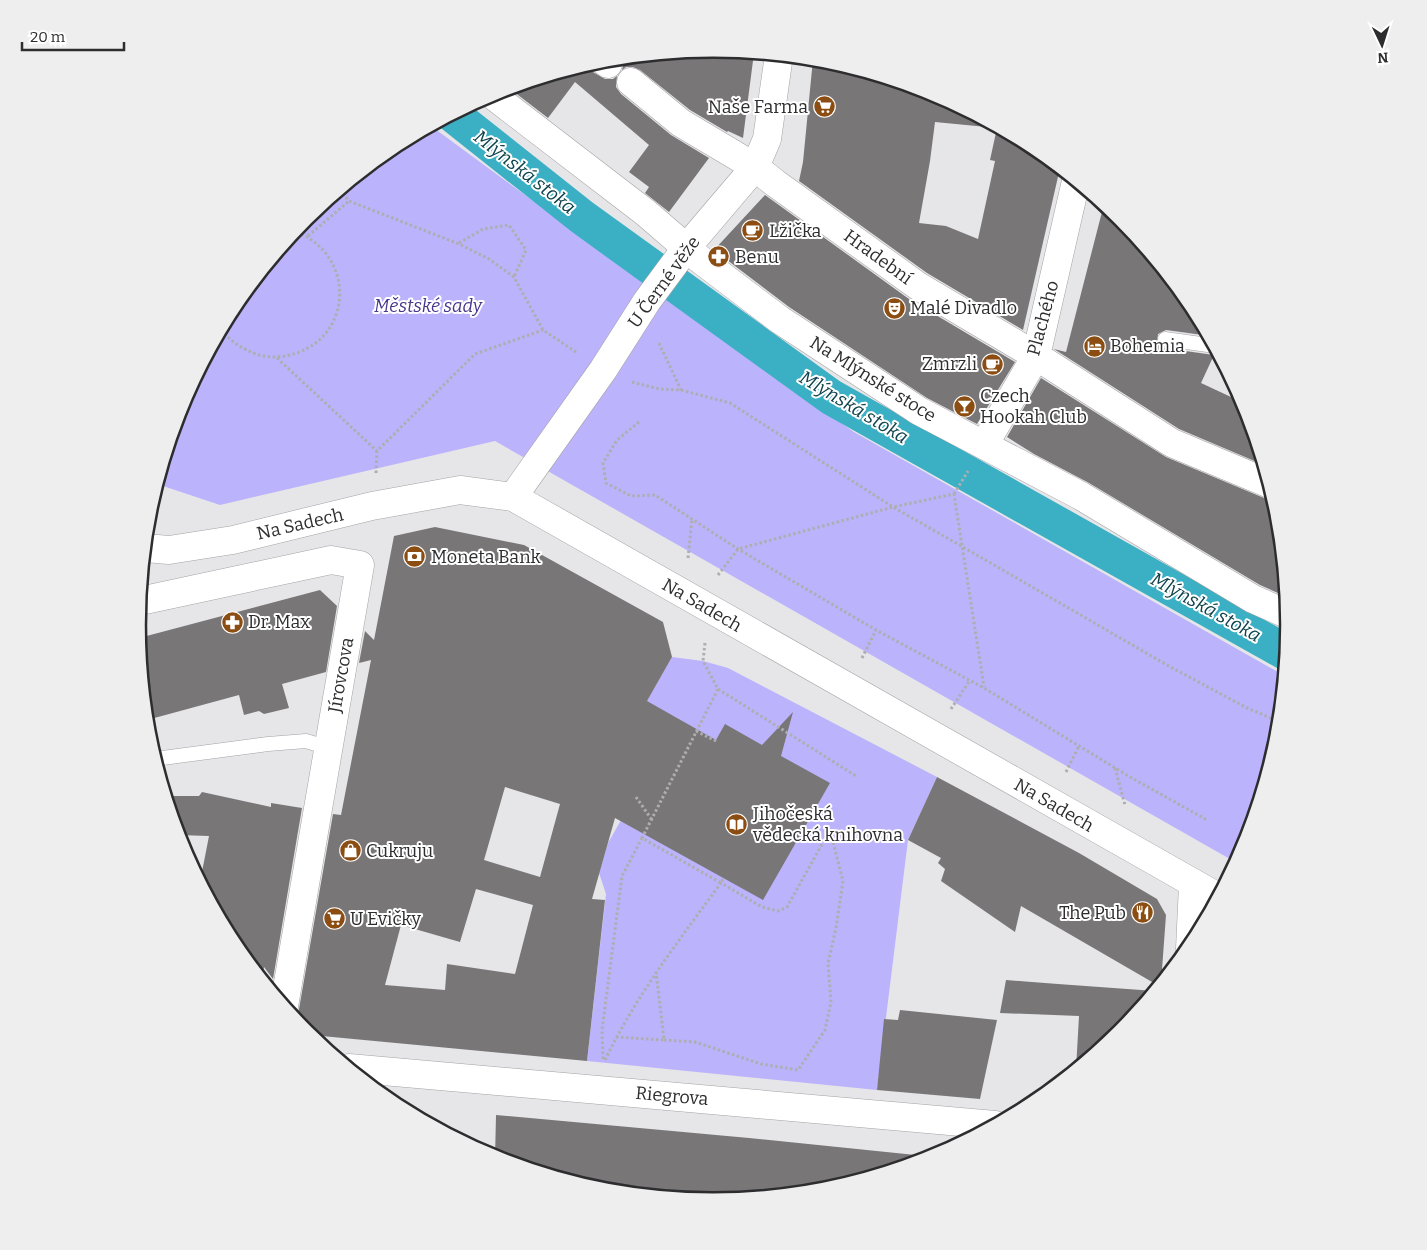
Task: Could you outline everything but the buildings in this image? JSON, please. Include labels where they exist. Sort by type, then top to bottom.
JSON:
[{"type":"street","name":"U Černé věže","points":[[513,497],[603,370],[648,301],[682,255],[755,167],[767,139],[778,61]]},
{"type":"street","name":"Hradební","points":[[631,82],[682,123],[755,167],[918,286],[1036,356],[1172,443],[1263,481]]},
{"type":"street","name":"Na Mlýnské stoce","points":[[499,100],[646,213],[682,255],[697,257],[780,320],[919,411],[1081,496],[1253,599],[1281,611]]},
{"type":"street","name":"Plachého","points":[[984,445],[1036,356],[1075,187]]},
{"type":"street","name":"Na Sadech","points":[[151,549],[169,550],[233,540],[372,506],[460,490],[513,497],[1212,895]]},
{"type":"street","name":"Jírovcova","points":[[147,600],[331,560],[360,565],[286,997]]},
{"type":"street","points":[[1191,930],[1194,885]]},
{"type":"street","name":"Riegrova","points":[[360,1069],[984,1123]]},
{"type":"lane","points":[[1165,339],[1207,345]]},
{"type":"lane","points":[[162,758],[306,741],[329,748]]},
{"type":"path","points":[[343,194],[350,201],[459,244],[489,259],[514,277],[542,330],[579,354]]},
{"type":"path","points":[[308,236],[350,201]]},
{"type":"path","points":[[459,244],[483,229],[509,225],[526,250],[514,277]]},
{"type":"path","points":[[226,335],[238,346],[256,355],[276,357],[297,354],[315,344],[330,328],[338,309],[340,288],[336,268],[324,250],[308,236],[303,234]]},
{"type":"path","points":[[375,474],[377,451],[475,354],[542,330]]},
{"type":"path","points":[[657,339],[680,390]]},
{"type":"path","points":[[276,357],[377,451]]},
{"type":"path","points":[[624,380],[659,389],[680,390],[730,403],[894,507],[1167,665],[1247,708],[1273,719]]},
{"type":"path","points":[[638,422],[618,440],[603,463],[606,483],[631,496],[655,495],[738,549],[876,630],[984,688],[1115,768],[1207,820]]},
{"type":"path","points":[[969,469],[954,494],[984,688]]},
{"type":"path","points":[[718,575],[738,549],[894,507],[954,494]]},
{"type":"path","points":[[688,558],[692,519]]},
{"type":"path","points":[[862,658],[876,630]]},
{"type":"path","points":[[705,643],[703,660],[718,689],[856,776]]},
{"type":"path","points":[[951,709],[970,680]]},
{"type":"path","points":[[718,689],[622,876],[602,1030],[604,1062],[616,1038],[656,972],[724,877]]},
{"type":"path","points":[[696,731],[716,741]]},
{"type":"path","points":[[1066,772],[1079,746]]},
{"type":"path","points":[[1115,768],[1125,805]]},
{"type":"path","points":[[636,797],[652,820]]},
{"type":"path","points":[[816,807],[833,819]]},
{"type":"path","points":[[616,1038],[696,1042],[761,1064],[798,1070],[825,1030],[831,1002],[828,963],[836,928],[843,881],[830,830],[787,907],[778,911],[762,907],[642,838]]},
{"type":"path","points":[[656,972],[664,1040]]},
{"type":"green space","name":"Městské sady","points":[[437,130],[695,320],[854,432],[1279,673],[1270,736],[1262,772],[1251,807],[1230,859],[495,441],[220,505],[163,486],[189,408],[222,341],[263,280],[312,224],[339,198],[368,175],[398,153]]},
{"type":"green space","points":[[672,657],[703,661],[728,668],[937,777],[908,840],[877,1090],[587,1061],[606,894],[599,873],[608,843],[679,719],[646,702]]},
{"type":"waterway","name":"Mlýnská stoka","points":[[458,119],[582,217],[831,397],[1280,649]]},
{"type":"place","name":"Naše Farma","points":[[824,107]]},
{"type":"place","name":"Lžička","points":[[753,231]]},
{"type":"place","name":"Benu","points":[[719,257]]},
{"type":"place","name":"Malé Divadlo","points":[[894,308]]},
{"type":"place","name":"Bohemia","points":[[1094,346]]},
{"type":"place","name":"Zmrzli","points":[[993,364]]},
{"type":"place","name":"Czech Hookah Club","points":[[964,406]]},
{"type":"place","name":"Moneta Bank","points":[[415,557]]},
{"type":"place","name":"Dr. Max","points":[[232,622]]},
{"type":"place","name":"Jihočeská vědecká knihovna","points":[[737,824]]},
{"type":"place","name":"Cukruju","points":[[350,851]]},
{"type":"place","name":"The Pub","points":[[1142,913]]},
{"type":"place","name":"U Evičky","points":[[334,919]]}]
